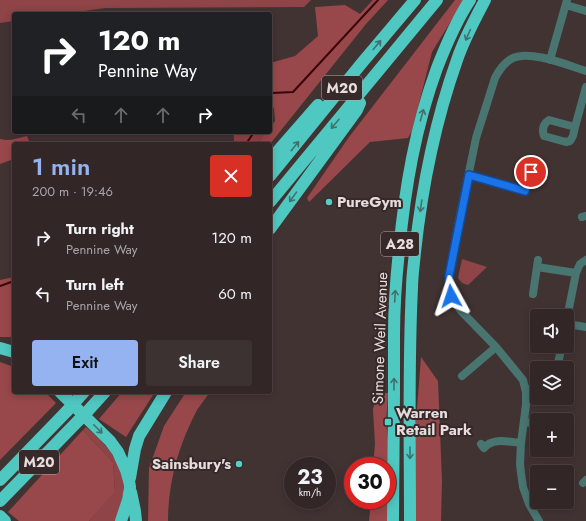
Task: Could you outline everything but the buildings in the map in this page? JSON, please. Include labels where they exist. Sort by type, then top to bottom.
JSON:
[{"type":"highway","name":"M20","points":[[272,174],[415,0]]},
{"type":"highway","name":"M20","points":[[272,200],[437,0]]},
{"type":"highway","name":"Simone Weil Avenue","points":[[392,521],[396,281],[406,185],[420,120],[431,85],[456,24],[470,0]]},
{"type":"highway","name":"Simone Weil Avenue","points":[[410,521],[410,344],[412,287],[418,228],[425,182],[441,111],[457,59],[485,0]]},
{"type":"highway","name":"M20","points":[[272,158],[338,82],[361,64]]},
{"type":"highway","name":"M20","points":[[272,226],[357,110],[369,83]]},
{"type":"highway","points":[[0,343],[12,343]]},
{"type":"highway","points":[[0,348],[12,351]]},
{"type":"highway","points":[[62,394],[110,441],[118,452],[130,484],[136,521]]},
{"type":"highway","name":"M20","points":[[0,480],[82,394]]},
{"type":"highway","name":"M20","points":[[0,502],[102,394]]},
{"type":"highway","points":[[121,521],[128,500],[135,449],[139,436],[165,394]]},
{"type":"highway","points":[[0,516],[5,521]]},
{"type":"street","points":[[550,60],[567,2],[586,10]]},
{"type":"street","points":[[539,521],[529,504],[523,487],[520,464],[526,404],[526,392],[523,380],[496,347],[461,311],[453,300],[450,291],[449,276],[478,131],[499,68],[511,59],[519,56],[529,56],[550,60],[586,71]]},
{"type":"street","points":[[575,127],[586,87]]},
{"type":"street","points":[[469,175],[525,191],[531,172]]},
{"type":"street","points":[[569,309],[576,273],[580,264],[586,260]]},
{"type":"street","points":[[533,294],[538,263],[576,273]]},
{"type":"street","points":[[574,325],[586,327]]},
{"type":"street","points":[[462,376],[496,347]]},
{"type":"street","points":[[526,392],[530,389]]},
{"type":"street","points":[[524,422],[530,423]]},
{"type":"street","points":[[484,448],[490,442],[497,441],[521,443]]},
{"type":"shaded area","points":[[0,0],[311,0],[304,7],[105,8],[77,12],[12,12],[12,21],[0,23]]},
{"type":"shaded area","points":[[373,0],[388,0],[366,24],[272,142],[258,142],[264,134],[272,134],[272,125],[275,121],[274,109],[272,105],[272,62],[295,56],[318,36],[315,7],[345,5],[360,14]]},
{"type":"shaded area","points":[[455,0],[464,0],[432,52],[412,131],[408,138],[370,142],[309,202],[307,198],[349,137]]},
{"type":"shaded area","points":[[233,134],[264,134],[258,142],[234,142]]},
{"type":"shaded area","points":[[27,136],[29,142],[12,142],[12,160],[0,164],[0,139],[10,140]]},
{"type":"shaded area","points":[[462,259],[487,267],[468,285],[462,283],[458,278]]},
{"type":"shaded area","points":[[12,277],[12,337],[0,337],[0,280]]},
{"type":"shaded area","points":[[421,357],[438,381],[442,481],[441,521],[415,521],[414,448]]},
{"type":"shaded area","points":[[0,362],[12,366],[12,394],[47,394],[56,403],[0,460]]},
{"type":"shaded area","points":[[378,393],[388,393],[386,423],[389,457],[374,457],[375,444],[373,409]]},
{"type":"shaded area","points":[[120,394],[154,394],[126,437],[99,419]]},
{"type":"shaded area","points":[[185,394],[209,394],[197,410],[180,450],[172,478],[168,521],[148,521],[149,468],[164,426]]},
{"type":"shaded area","points":[[86,427],[104,443],[111,452],[121,472],[123,494],[115,521],[89,521],[115,491],[113,462],[83,430]]},
{"type":"shaded area","points":[[83,430],[113,462],[115,492],[89,521],[19,521],[8,512]]},
{"type":"shaded area","points":[[370,509],[387,509],[387,521],[369,521]]},
{"type":"waterway","points":[[272,93],[293,92],[378,0]]},
{"type":"waterway","points":[[247,142],[253,134]]},
{"type":"waterway","points":[[0,286],[12,282]]},
{"type":"place","name":"PureGym","points":[[329,202]]},
{"type":"place","name":"Warren Retail Park","points":[[388,422]]},
{"type":"place","name":"Sainsbury's","points":[[239,464]]},
{"type":"route","points":[[451,296],[449,276],[469,175],[525,191],[531,172]]}]
